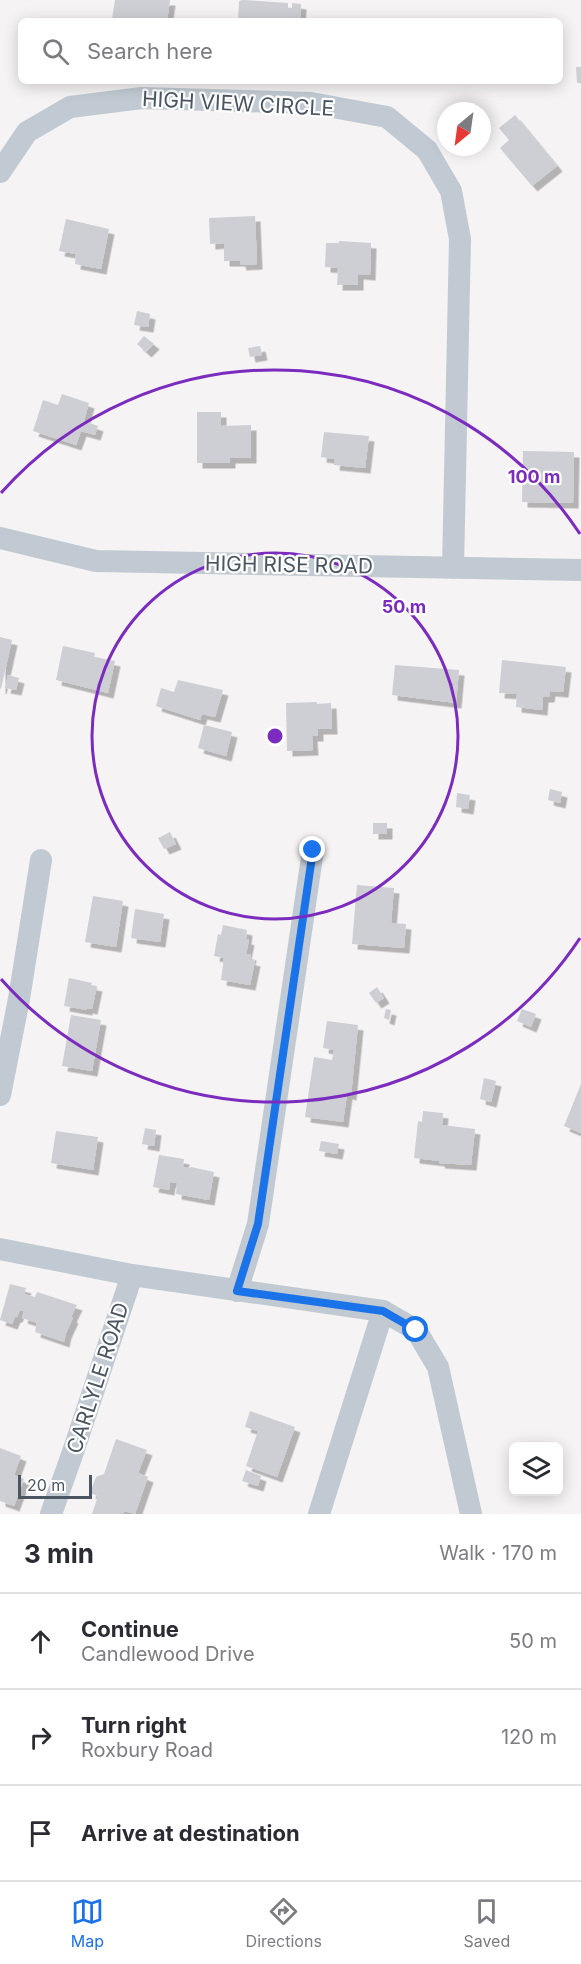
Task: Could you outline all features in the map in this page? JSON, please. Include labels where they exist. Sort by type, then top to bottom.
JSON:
[{"type":"street","name":"HIGH VIEW CIRCLE","points":[[0,172],[27,132],[70,107],[142,98],[310,103],[387,117],[427,150],[451,190],[460,239],[453,568]]},
{"type":"street","name":"HIGH RISE ROAD","points":[[0,538],[96,561],[581,570]]},
{"type":"street","points":[[237,1291],[258,1224],[313,850]]},
{"type":"street","points":[[0,1095],[19,999],[41,860]]},
{"type":"street","points":[[0,1249],[132,1275],[383,1311],[416,1330],[438,1367],[471,1514]]},
{"type":"street","name":"CARLYLE ROAD","points":[[51,1514],[132,1275]]},
{"type":"street","points":[[319,1514],[383,1311]]},
{"type":"building","points":[[115,0],[170,0],[167,18],[112,18]]},
{"type":"building","points":[[239,1],[288,3],[288,8],[292,8],[292,3],[301,4],[300,18],[238,18]]},
{"type":"building","points":[[576,67],[581,67],[581,83],[577,83]]},
{"type":"building","points":[[515,115],[557,166],[532,186],[500,148],[509,140],[499,128]]},
{"type":"building","points":[[255,216],[257,264],[241,265],[240,261],[224,261],[224,243],[210,244],[209,218]]},
{"type":"building","points":[[66,219],[109,229],[101,269],[75,264],[76,254],[59,251]]},
{"type":"building","points":[[339,241],[371,243],[370,275],[358,274],[358,285],[337,285],[338,268],[325,267],[326,243],[339,243]]},
{"type":"building","points":[[137,311],[150,314],[148,327],[134,325]]},
{"type":"building","points":[[144,336],[154,344],[146,352],[137,344]]},
{"type":"building","points":[[260,346],[262,355],[250,357],[248,348]]},
{"type":"building","points":[[62,394],[89,403],[84,421],[98,426],[95,435],[81,431],[76,445],[33,431],[43,400],[58,405]]},
{"type":"building","points":[[197,412],[221,412],[221,426],[251,425],[251,458],[230,458],[230,463],[197,463]]},
{"type":"building","points":[[324,432],[369,436],[365,468],[334,465],[335,459],[321,457]]},
{"type":"building","points":[[523,451],[574,452],[573,503],[522,502]]},
{"type":"building","points":[[0,637],[12,640],[1,689],[0,688]]},
{"type":"building","points":[[63,646],[95,653],[94,657],[115,661],[108,693],[56,680]]},
{"type":"building","points":[[502,660],[566,667],[563,692],[550,691],[549,697],[543,697],[542,710],[516,707],[517,694],[499,693]]},
{"type":"building","points":[[395,665],[459,670],[456,703],[392,695]]},
{"type":"building","points":[[8,675],[19,678],[16,690],[5,688]]},
{"type":"building","points":[[178,680],[223,690],[215,717],[202,714],[200,720],[156,706],[161,688],[174,692]]},
{"type":"building","points":[[317,702],[317,704],[331,703],[332,729],[318,729],[318,736],[312,736],[313,750],[287,751],[286,703]]},
{"type":"building","points":[[204,725],[232,732],[226,756],[198,748]]},
{"type":"building","points":[[550,789],[562,792],[560,803],[548,800]]},
{"type":"building","points":[[457,793],[470,795],[468,809],[456,807]]},
{"type":"building","points":[[373,823],[387,823],[387,834],[373,834]]},
{"type":"building","points":[[170,832],[176,844],[164,849],[158,838]]},
{"type":"building","points":[[357,885],[394,888],[391,923],[406,924],[404,948],[352,944]]},
{"type":"building","points":[[93,896],[123,901],[116,947],[85,942]]},
{"type":"building","points":[[135,909],[164,914],[160,942],[131,938]]},
{"type":"building","points":[[223,925],[247,930],[246,939],[249,940],[246,954],[251,955],[250,960],[255,961],[250,985],[221,980],[224,958],[214,956],[218,934],[221,935]]},
{"type":"building","points":[[69,978],[97,986],[92,1009],[64,1006]]},
{"type":"building","points":[[377,987],[384,998],[376,1003],[369,993]]},
{"type":"building","points":[[386,1009],[391,1010],[389,1020],[384,1018]]},
{"type":"building","points":[[522,1009],[536,1014],[531,1027],[517,1021]]},
{"type":"building","points":[[71,1015],[101,1020],[92,1071],[62,1066]]},
{"type":"building","points":[[327,1021],[358,1025],[351,1095],[347,1094],[343,1122],[305,1117],[314,1057],[332,1060],[334,1050],[323,1048]]},
{"type":"building","points":[[484,1078],[496,1081],[491,1102],[480,1099]]},
{"type":"building","points":[[581,1084],[581,1133],[564,1126]]},
{"type":"building","points":[[423,1111],[443,1113],[442,1125],[475,1129],[471,1165],[439,1163],[440,1161],[414,1158],[418,1121],[422,1122]]},
{"type":"building","points":[[145,1128],[156,1130],[154,1146],[142,1144]]},
{"type":"building","points":[[56,1131],[98,1137],[93,1170],[51,1163]]},
{"type":"building","points":[[321,1141],[339,1144],[337,1154],[319,1151]]},
{"type":"building","points":[[159,1155],[184,1159],[183,1167],[214,1172],[209,1200],[176,1194],[177,1183],[170,1182],[169,1190],[153,1187]]},
{"type":"building","points":[[10,1284],[26,1288],[24,1294],[35,1297],[37,1292],[77,1305],[64,1342],[35,1332],[37,1323],[22,1318],[24,1311],[20,1310],[12,1324],[0,1320]]},
{"type":"building","points":[[250,1411],[295,1427],[277,1477],[246,1466],[258,1431],[245,1427]]},
{"type":"building","points":[[116,1439],[147,1450],[138,1473],[148,1477],[135,1514],[124,1511],[123,1514],[92,1514],[98,1496],[90,1493],[96,1477],[104,1474]]},
{"type":"building","points":[[0,1448],[21,1456],[14,1475],[24,1479],[14,1506],[0,1501]]},
{"type":"building","points":[[246,1470],[261,1476],[258,1486],[242,1481]]},
{"type":"route","points":[[313,850],[258,1224],[237,1291],[383,1311],[416,1330]]}]
